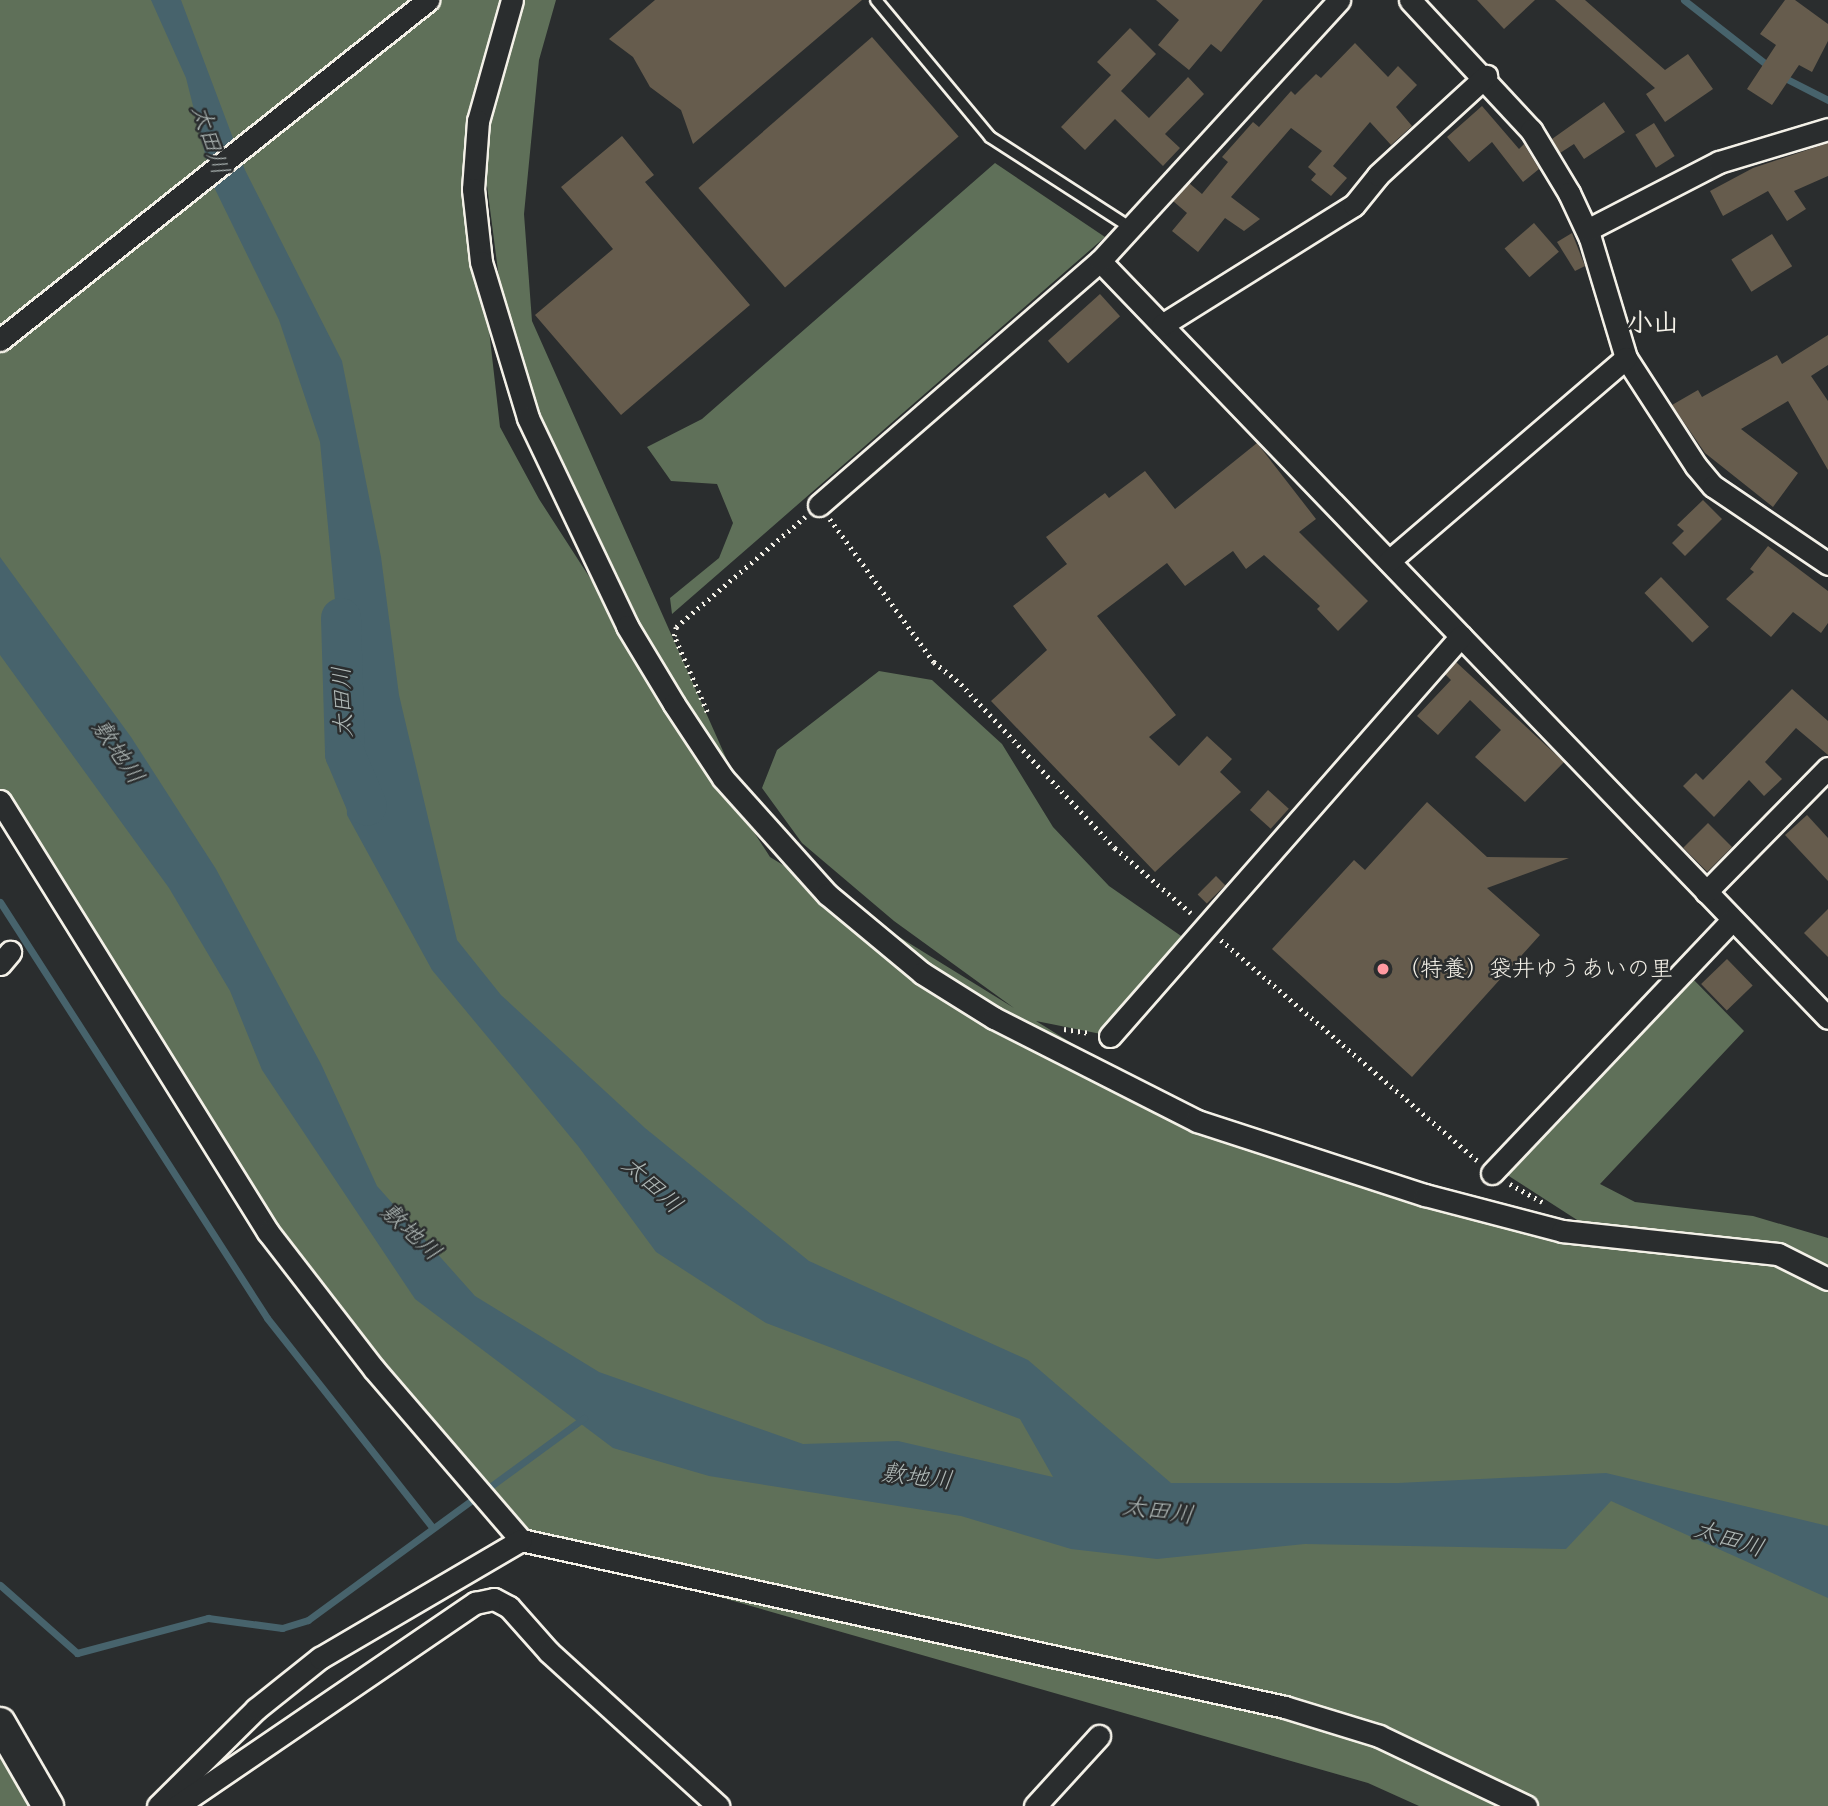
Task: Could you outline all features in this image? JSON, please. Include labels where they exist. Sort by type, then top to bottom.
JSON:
[{"type":"street","points":[[0,340],[428,0]]},
{"type":"street","points":[[512,0],[478,121],[473,189],[481,262],[528,418],[627,626],[674,704],[723,778],[827,894],[922,973],[994,1018],[1197,1121],[1425,1195],[1550,1228],[1778,1254],[1828,1279]]},
{"type":"street","points":[[819,505],[1100,261],[1339,0]]},
{"type":"street","points":[[1410,0],[1486,76],[1531,130],[1587,230],[1626,358],[1713,486],[1828,564]]},
{"type":"street","points":[[1162,325],[1354,205],[1378,175],[1486,76]]},
{"type":"street","points":[[1587,230],[1719,162],[1828,129]]},
{"type":"street","points":[[1100,261],[1828,1018]]},
{"type":"street","points":[[1389,561],[1626,358]]},
{"type":"street","points":[[1111,1036],[1461,636]]},
{"type":"street","points":[[1706,892],[1828,768]]},
{"type":"street","points":[[0,801],[268,1232],[374,1369],[521,1540],[1285,1707],[1379,1736],[1526,1806]]},
{"type":"street","points":[[1492,1173],[1732,920]]},
{"type":"street","points":[[158,1806],[256,1709],[320,1658],[521,1540]]},
{"type":"street","points":[[177,1806],[475,1603],[494,1599],[509,1607],[549,1652],[718,1806]]},
{"type":"street","points":[[0,1723],[48,1806]]},
{"type":"street","points":[[1035,1806],[1099,1736]]},
{"type":"lane","points":[[876,0],[990,137],[1131,228]]},
{"type":"path","points":[[711,721],[674,636],[676,627],[819,505],[927,654],[1115,848],[1492,1173],[1551,1207]]},
{"type":"green space","points":[[0,0],[506,0],[498,67],[524,0],[556,0],[539,60],[524,214],[532,321],[731,769],[642,650],[510,364],[485,170],[478,232],[500,427],[539,499],[770,857],[1014,1008],[894,921],[802,843],[762,788],[777,750],[879,671],[932,680],[1002,744],[1053,827],[1109,886],[1184,938],[1101,1034],[1036,1021],[1197,1121],[1515,1219],[1588,1227],[1501,1171],[1688,974],[1744,1031],[1600,1184],[1635,1202],[1753,1216],[1828,1238],[1828,1806],[1419,1806],[1368,1783],[521,1540],[277,1244],[0,801]]},
{"type":"green space","points":[[995,163],[1105,237],[672,614],[670,598],[719,558],[733,523],[717,484],[671,481],[647,447],[702,419]]},
{"type":"green space","points":[[0,1728],[48,1806],[0,1806]]},
{"type":"water","name":"敷地川","points":[[151,0],[181,0],[245,170],[342,361],[381,557],[399,695],[457,940],[501,995],[645,1128],[809,1261],[1028,1360],[1171,1483],[1398,1483],[1606,1473],[1828,1526],[1828,1598],[1611,1501],[1566,1549],[1305,1544],[1157,1559],[1071,1549],[961,1516],[709,1476],[613,1448],[415,1299],[262,1070],[230,991],[169,888],[0,655],[0,557],[131,737],[216,869],[321,1064],[377,1186],[475,1296],[599,1372],[803,1444],[898,1441],[1053,1477],[1020,1419],[766,1323],[656,1252],[578,1146],[432,970],[347,815],[342,674],[320,442],[279,320],[213,185],[186,78]]},
{"type":"building","points":[[655,0],[862,0],[693,144],[681,110],[650,87],[633,57],[609,39]]},
{"type":"building","points":[[1156,0],[1263,0],[1221,52],[1211,44],[1189,70],[1158,45],[1179,20]]},
{"type":"building","points":[[1477,0],[1535,0],[1504,29]]},
{"type":"building","points":[[1555,0],[1585,0],[1665,70],[1688,54],[1713,89],[1665,122],[1646,94],[1655,88]]},
{"type":"building","points":[[1785,0],[1795,0],[1828,24],[1828,41],[1812,72],[1799,65],[1772,105],[1747,89],[1776,45],[1760,34]]},
{"type":"building","points":[[1130,28],[1156,54],[1121,91],[1149,118],[1188,77],[1204,94],[1165,134],[1180,148],[1163,166],[1115,119],[1085,150],[1061,127],[1111,75],[1097,62]]},
{"type":"building","points":[[872,37],[959,137],[785,288],[698,188]]},
{"type":"building","points":[[1355,43],[1388,77],[1398,66],[1417,85],[1396,107],[1412,126],[1391,145],[1370,122],[1333,166],[1347,178],[1331,196],[1311,180],[1316,174],[1308,167],[1322,151],[1291,128],[1231,197],[1260,219],[1244,231],[1225,218],[1198,252],[1172,231],[1187,213],[1173,201],[1189,183],[1202,194],[1228,162],[1222,157],[1253,122],[1259,127],[1291,91],[1295,95],[1316,74],[1321,78]]},
{"type":"building","points":[[1604,102],[1625,132],[1584,159],[1574,144],[1560,153],[1552,139]]},
{"type":"building","points":[[1482,106],[1519,149],[1524,144],[1539,169],[1523,182],[1492,142],[1469,162],[1447,137]]},
{"type":"building","points":[[1654,123],[1675,156],[1656,168],[1635,135]]},
{"type":"building","points":[[622,136],[654,175],[645,182],[750,305],[621,415],[535,315],[613,249],[561,187]]},
{"type":"building","points":[[1828,143],[1828,176],[1794,191],[1806,209],[1787,221],[1768,191],[1723,216],[1710,191],[1753,168]]},
{"type":"building","points":[[1534,223],[1559,252],[1529,277],[1505,249]]},
{"type":"building","points":[[1572,233],[1585,266],[1575,271],[1557,242]]},
{"type":"building","points":[[1772,234],[1792,266],[1751,292],[1731,259]]},
{"type":"building","points":[[1100,294],[1120,316],[1068,363],[1048,341]]},
{"type":"building","points":[[1828,335],[1828,365],[1811,376],[1828,401],[1828,470],[1788,401],[1741,429],[1798,473],[1773,507],[1705,453],[1672,405],[1698,390],[1702,397],[1777,355],[1782,364]]},
{"type":"building","points":[[1257,443],[1316,519],[1299,532],[1368,601],[1338,631],[1317,609],[1320,606],[1264,555],[1246,569],[1233,551],[1185,586],[1167,563],[1097,616],[1176,715],[1149,737],[1179,766],[1207,736],[1232,759],[1220,772],[1241,792],[1155,872],[991,701],[1047,650],[1013,606],[1067,564],[1046,537],[1105,493],[1109,498],[1145,471],[1175,509]]},
{"type":"building","points":[[1703,500],[1722,519],[1685,556],[1672,543],[1684,531],[1677,525]]},
{"type":"building","points":[[1768,546],[1828,591],[1828,623],[1821,633],[1793,612],[1771,637],[1726,599],[1754,572],[1750,569]]},
{"type":"building","points":[[1661,577],[1709,627],[1692,643],[1644,593]]},
{"type":"building","points":[[1456,662],[1564,762],[1525,802],[1475,757],[1501,730],[1470,700],[1438,735],[1417,716],[1451,680],[1445,674]]},
{"type":"building","points":[[1792,689],[1828,721],[1828,755],[1796,728],[1765,762],[1782,779],[1764,796],[1749,780],[1714,817],[1683,786],[1696,773],[1703,780]]},
{"type":"building","points":[[1268,790],[1289,809],[1271,829],[1250,810]]},
{"type":"building","points":[[1427,802],[1487,857],[1569,858],[1487,888],[1540,935],[1412,1077],[1272,949],[1354,860],[1365,870]]},
{"type":"building","points":[[1807,815],[1828,838],[1828,881],[1785,835]]},
{"type":"building","points":[[1708,823],[1732,847],[1707,872],[1683,848]]},
{"type":"building","points":[[1216,876],[1225,885],[1207,904],[1198,894]]},
{"type":"building","points":[[1828,909],[1828,957],[1804,933]]},
{"type":"building","points":[[1727,959],[1753,986],[1727,1011],[1701,984]]},
{"type":"waterway","points":[[1684,0],[1771,68]]},
{"type":"waterway","points":[[1781,76],[1828,100]]},
{"type":"waterway","name":"太田川","points":[[341,618],[345,754],[367,806]]},
{"type":"waterway","points":[[0,902],[267,1318],[432,1527]]},
{"type":"waterway","points":[[0,1585],[77,1653],[208,1618],[282,1628],[308,1620],[584,1418]]},
{"type":"place","name":"（特養）袋井ゆうあいの里","points":[[1383,969]]},
{"type":"district","name":"小山","points":[[1653,324]]}]
